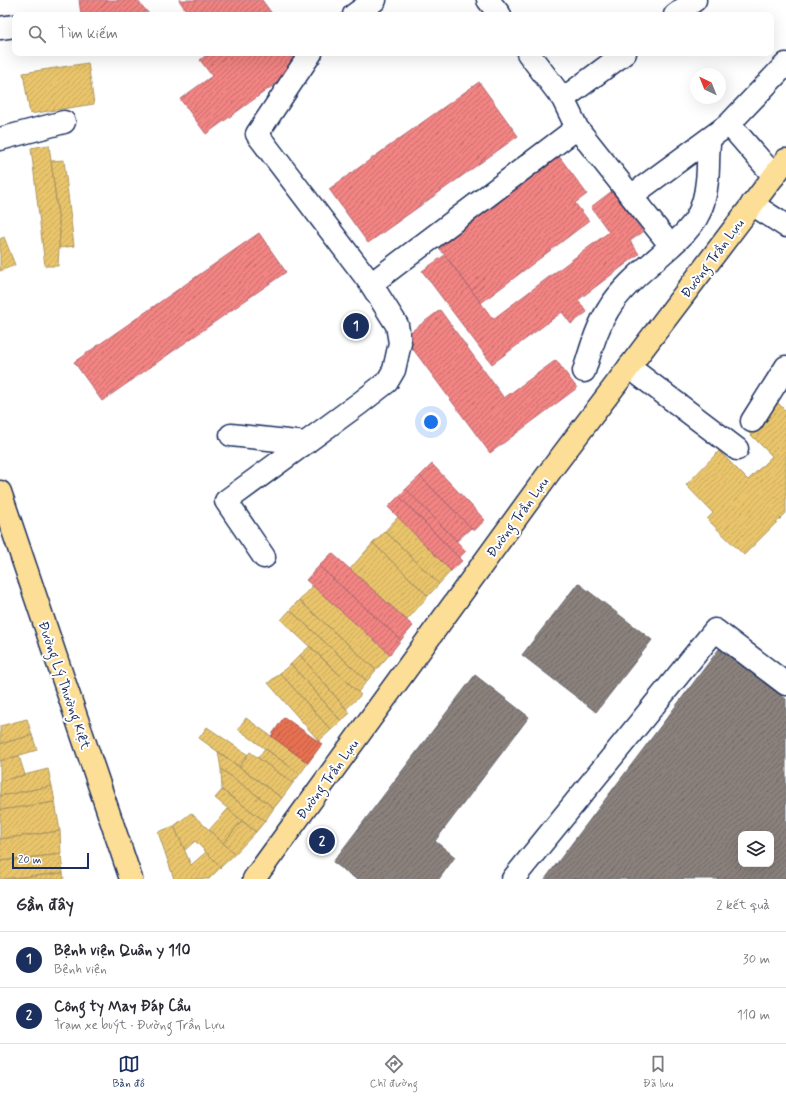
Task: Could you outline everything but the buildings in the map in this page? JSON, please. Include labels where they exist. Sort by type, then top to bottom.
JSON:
[{"type":"main road","name":"Đường Trần Lựu","points":[[254,879],[551,470],[780,168]]},
{"type":"main road","name":"Đường Lý Thường Kiệt","points":[[0,492],[131,879]]},
{"type":"street","points":[[358,12],[374,0]]},
{"type":"street","points":[[488,0],[498,12]]},
{"type":"street","points":[[679,12],[695,0]]},
{"type":"street","points":[[0,28],[12,26]]},
{"type":"street","points":[[264,557],[226,501],[387,382],[394,370],[400,343],[397,325],[371,284],[257,134],[309,56]]},
{"type":"street","points":[[530,56],[563,100],[577,128],[670,246]]},
{"type":"street","points":[[563,100],[621,56]]},
{"type":"street","points":[[631,196],[728,124],[786,64]]},
{"type":"street","points":[[0,139],[64,122]]},
{"type":"street","points":[[728,124],[780,168]]},
{"type":"street","points":[[371,284],[577,128]]},
{"type":"street","points":[[584,371],[591,346],[608,310],[620,294],[670,246],[688,232],[702,207],[707,181],[707,151],[710,138]]},
{"type":"street","points":[[752,204],[786,226]]},
{"type":"street","points":[[629,367],[737,449]]},
{"type":"street","points":[[752,421],[786,367]]},
{"type":"street","points":[[231,435],[306,443]]},
{"type":"street","points":[[513,879],[716,630],[786,684]]},
{"type":"place","name":"Bệnh viện Quân y 110","points":[[356,326]]},
{"type":"place","name":"Công ty May Đáp Cầu","points":[[322,841]]}]
